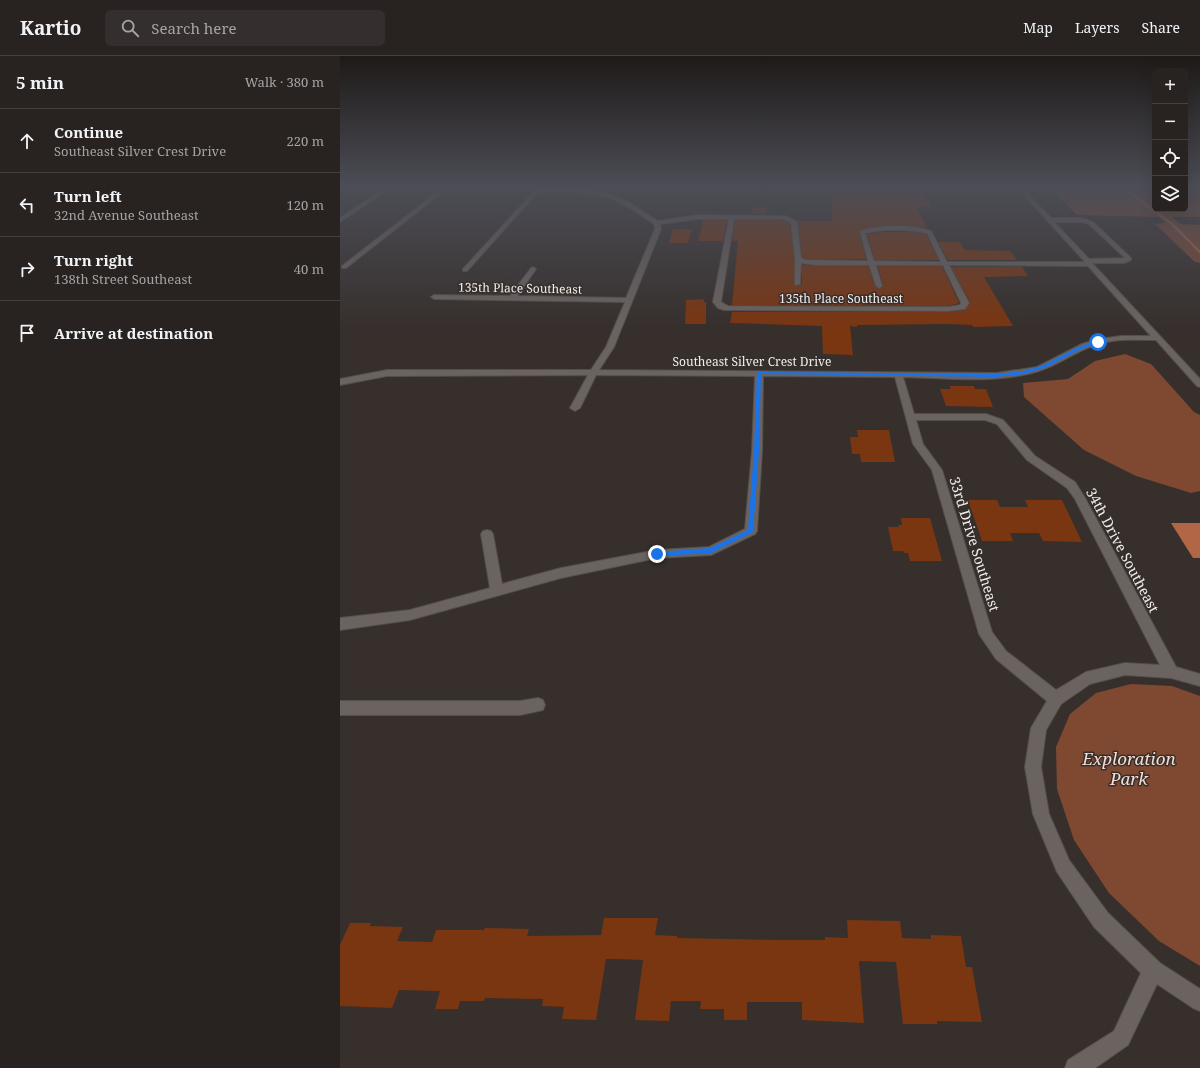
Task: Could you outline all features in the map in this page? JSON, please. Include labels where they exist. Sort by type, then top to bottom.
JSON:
[{"type":"street","points":[[344,267],[386,234]]},
{"type":"street","points":[[465,270],[497,234]]},
{"type":"street","points":[[575,408],[593,372],[610,347],[656,234]]},
{"type":"street","name":"135th Place Southeast","points":[[729,234],[717,302],[721,306],[735,308],[962,308],[965,303],[946,264]]},
{"type":"street","points":[[795,234],[798,259],[797,284]]},
{"type":"street","points":[[863,234],[879,286]]},
{"type":"street","points":[[931,234],[946,264]]},
{"type":"street","points":[[1063,234],[1200,384]]},
{"type":"street","points":[[798,259],[815,264],[946,264],[1088,263],[1124,261],[1128,259],[1103,234]]},
{"type":"street","points":[[512,298],[533,269]]},
{"type":"street","name":"135th Place Southeast","points":[[434,297],[630,300]]},
{"type":"street","name":"Southeast Silver Crest Drive","points":[[340,382],[395,373],[593,372],[997,376],[1024,373],[1045,366],[1078,349],[1098,342],[1116,338],[1157,338]]},
{"type":"street","points":[[340,624],[410,615],[561,573],[657,554],[711,551],[751,531],[757,451],[759,373]]},
{"type":"street","name":"33rd Drive Southeast","points":[[898,374],[918,444],[937,470],[986,634],[1001,655],[1056,699]]},
{"type":"street","name":"34th Drive Southeast","points":[[910,417],[986,417],[1000,422],[1031,458],[1071,485],[1080,498],[1171,672]]},
{"type":"street","points":[[487,534],[497,590]]},
{"type":"street","points":[[1200,680],[1171,672],[1125,669],[1086,678],[1056,699],[1039,728],[1033,767],[1041,814],[1063,866],[1101,920],[1153,970],[1200,1001]]},
{"type":"street","points":[[340,708],[520,708],[538,705]]},
{"type":"street","points":[[1076,1068],[1121,1038],[1153,970]]},
{"type":"green space","points":[[1166,234],[1200,234],[1200,263],[1195,262]]},
{"type":"green space","points":[[1125,354],[1151,364],[1194,412],[1200,415],[1200,491],[1191,493],[1136,476],[1084,450],[1024,397],[1023,383],[1068,379],[1095,361]]},
{"type":"green space","name":"Exploration Park","points":[[1131,684],[1172,686],[1200,696],[1200,966],[1159,941],[1109,893],[1074,840],[1057,789],[1056,747],[1070,714],[1096,693]]},
{"type":"shaded area","points":[[1171,523],[1200,523],[1200,558],[1193,558]]},
{"type":"building","points":[[672,234],[691,234],[688,243],[669,243]]},
{"type":"building","points":[[700,234],[724,234],[723,241],[698,241]]},
{"type":"building","points":[[733,234],[791,234],[794,259],[794,286],[802,284],[802,265],[868,266],[875,286],[878,289],[883,286],[878,266],[942,266],[959,303],[949,306],[732,305],[738,241],[732,241]]},
{"type":"building","points":[[799,234],[860,234],[866,259],[805,259],[802,257]]},
{"type":"building","points":[[867,234],[926,234],[939,260],[875,260]]},
{"type":"building","points":[[938,242],[960,242],[965,250],[1010,251],[1017,260],[948,260]]},
{"type":"building","points":[[951,267],[1022,267],[1028,276],[984,277],[1013,326],[973,327],[972,325],[947,324],[850,326],[853,355],[823,354],[822,326],[730,323],[732,312],[949,312],[965,310],[970,302]]},
{"type":"building","points":[[704,299],[704,302],[706,302],[706,324],[685,324],[686,300]]},
{"type":"building","points":[[949,386],[974,386],[975,389],[986,389],[993,407],[946,406],[940,389],[951,389]]},
{"type":"building","points":[[857,430],[889,430],[895,462],[861,462],[860,454],[852,454],[850,437],[858,437]]},
{"type":"building","points":[[968,500],[997,500],[1000,507],[1028,507],[1025,500],[1062,500],[1082,542],[1043,541],[1039,533],[1010,533],[1013,541],[982,541]]},
{"type":"building","points":[[901,518],[930,518],[942,561],[910,561],[908,553],[904,553],[903,551],[893,551],[888,527],[899,527],[898,525],[902,525]]},
{"type":"building","points":[[604,918],[658,918],[655,935],[677,936],[677,938],[825,940],[825,937],[848,938],[847,920],[900,921],[902,938],[931,939],[931,935],[961,936],[966,967],[972,967],[982,1022],[937,1021],[937,1024],[903,1024],[896,962],[859,961],[864,1023],[802,1020],[802,1002],[747,1002],[747,1020],[724,1020],[724,1009],[700,1009],[701,1001],[671,1001],[669,1021],[635,1020],[643,960],[618,959],[606,959],[596,1020],[562,1019],[564,1007],[542,1006],[543,999],[485,998],[484,1001],[460,1001],[458,1009],[435,1009],[440,991],[399,990],[392,1008],[340,1006],[340,945],[350,923],[371,923],[370,926],[403,927],[397,941],[432,942],[436,930],[484,930],[485,928],[529,929],[527,936],[601,935]]},
{"type":"waterway","points":[[1182,234],[1200,252]]},
{"type":"route","points":[[657,554],[711,551],[751,531],[757,451],[759,373],[997,376],[1024,373],[1045,366],[1078,349],[1098,342]]}]
